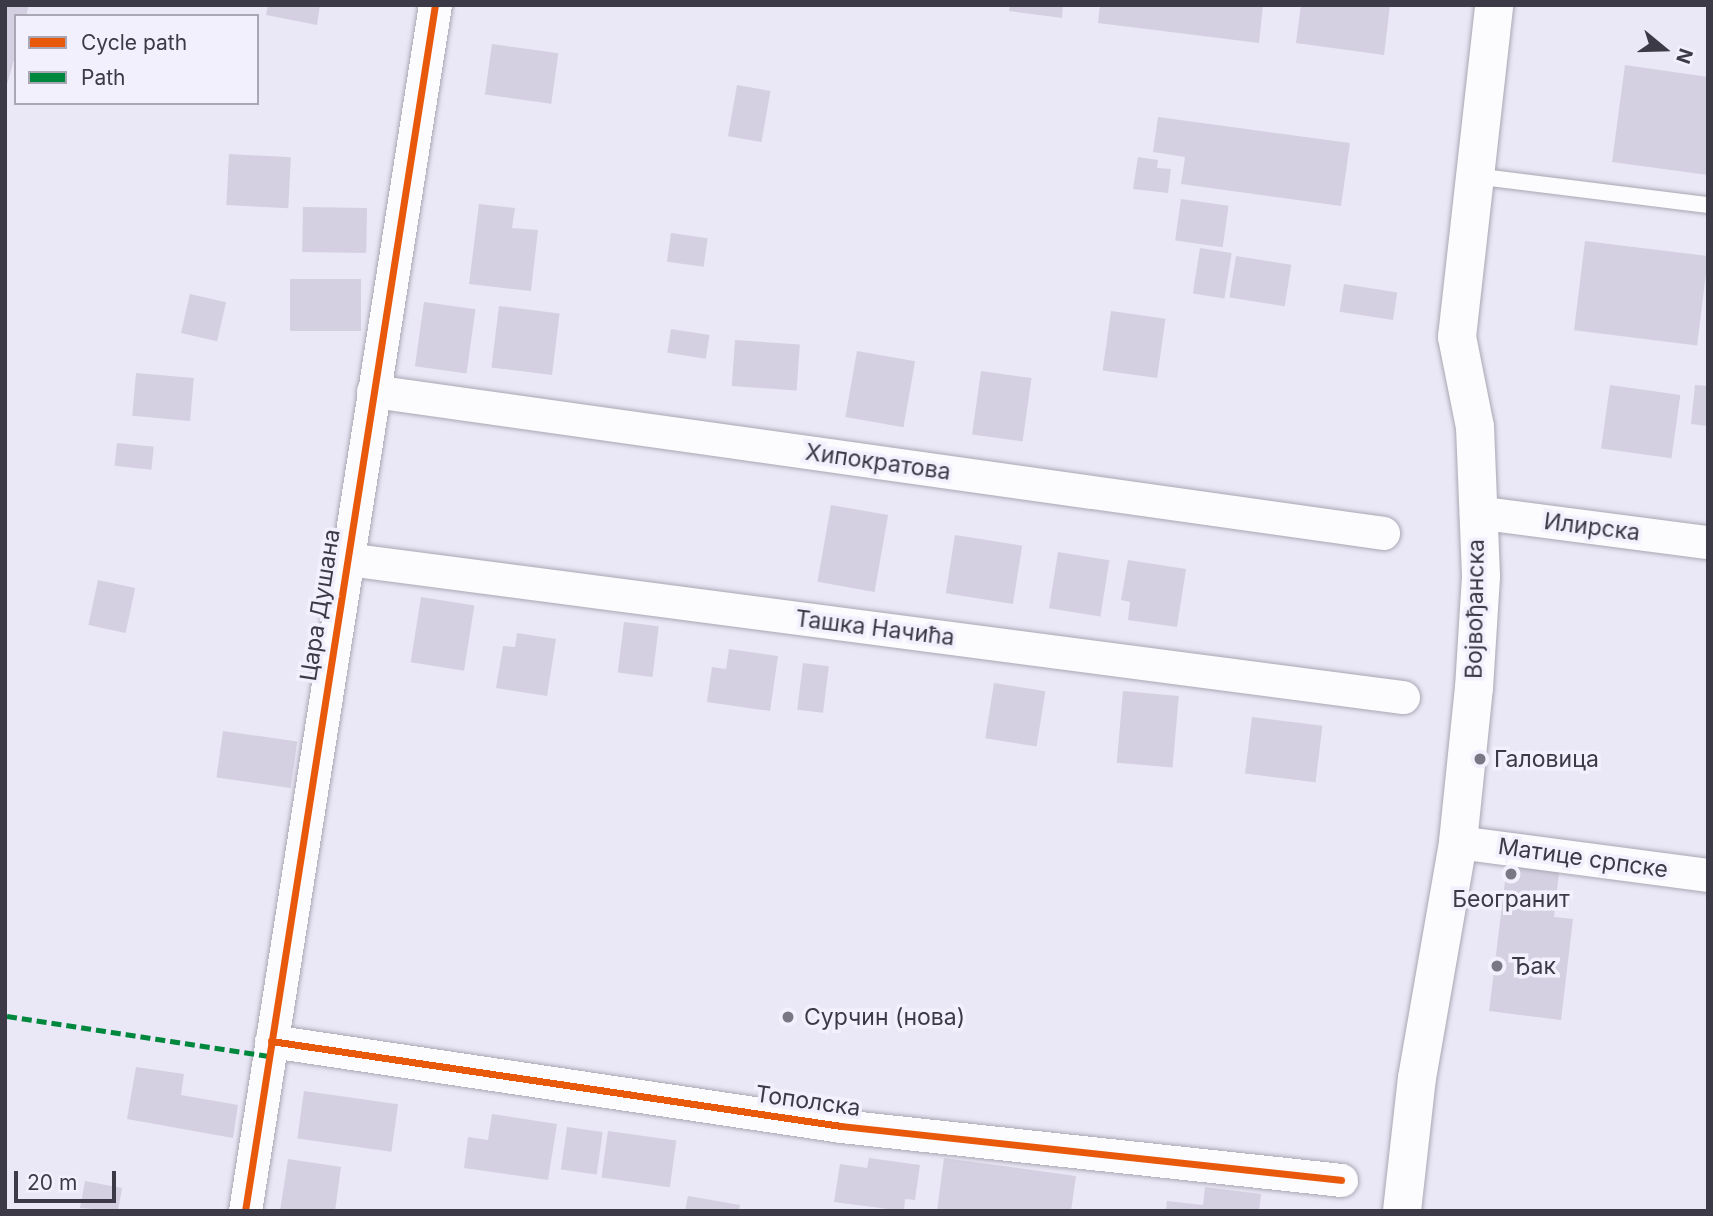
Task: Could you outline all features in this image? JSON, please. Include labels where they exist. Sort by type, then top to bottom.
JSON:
[{"type":"main road","name":"Војвођанска","points":[[1402,1211],[1417,1078],[1458,842],[1481,576],[1476,512],[1475,427],[1457,337],[1472,176],[1494,5]]},
{"type":"street","name":"Цара Душана","points":[[245,1211],[373,391],[406,211],[435,5]]},
{"type":"street","name":"Хипократова","points":[[373,391],[1383,533]]},
{"type":"street","name":"Илирска","points":[[1476,512],[1708,542]]},
{"type":"street","name":"Ташка Начића","points":[[347,559],[1403,697]]},
{"type":"street","name":"Матице српске","points":[[1458,842],[1708,875]]},
{"type":"street","name":"Тополска","points":[[271,1041],[841,1126],[1341,1180]]},
{"type":"lane","points":[[1472,176],[1708,205]]},
{"type":"building","points":[[5,5],[29,5],[27,14],[14,14],[14,60],[6,88]]},
{"type":"building","points":[[268,5],[320,5],[317,25],[266,15]]},
{"type":"building","points":[[1010,5],[1063,5],[1062,18],[1009,11]]},
{"type":"building","points":[[1100,5],[1263,5],[1259,43],[1098,23]]},
{"type":"building","points":[[1301,5],[1390,5],[1384,55],[1296,43]]},
{"type":"building","points":[[492,44],[558,53],[551,104],[485,95]]},
{"type":"building","points":[[1625,65],[1708,77],[1708,175],[1612,162]]},
{"type":"building","points":[[737,85],[770,91],[761,142],[728,136]]},
{"type":"building","points":[[1158,117],[1350,143],[1341,206],[1181,184],[1185,157],[1153,152]]},
{"type":"building","points":[[229,154],[291,157],[288,208],[226,205]]},
{"type":"building","points":[[1138,157],[1158,160],[1157,168],[1171,169],[1168,193],[1133,189]]},
{"type":"building","points":[[1181,199],[1229,206],[1223,247],[1175,241]]},
{"type":"building","points":[[479,204],[515,208],[512,228],[538,230],[531,291],[469,284]]},
{"type":"building","points":[[303,207],[367,208],[366,253],[302,252]]},
{"type":"building","points":[[671,233],[708,238],[704,267],[667,262]]},
{"type":"building","points":[[1585,241],[1708,256],[1697,345],[1574,330]]},
{"type":"building","points":[[1200,248],[1232,253],[1224,298],[1193,293]]},
{"type":"building","points":[[1236,256],[1291,265],[1285,306],[1229,297]]},
{"type":"building","points":[[290,279],[361,279],[361,331],[290,331]]},
{"type":"building","points":[[1344,284],[1397,292],[1393,320],[1340,312]]},
{"type":"building","points":[[190,294],[226,302],[217,341],[181,333]]},
{"type":"building","points":[[424,302],[475,309],[466,374],[415,366]]},
{"type":"building","points":[[499,306],[560,313],[552,375],[491,368]]},
{"type":"building","points":[[1111,311],[1165,319],[1157,378],[1103,370]]},
{"type":"building","points":[[671,329],[710,335],[706,359],[667,353]]},
{"type":"building","points":[[735,340],[800,345],[797,390],[732,386]]},
{"type":"building","points":[[857,351],[915,361],[903,427],[845,417]]},
{"type":"building","points":[[981,371],[1032,378],[1023,441],[972,434]]},
{"type":"building","points":[[136,373],[194,378],[190,421],[132,416]]},
{"type":"building","points":[[1610,385],[1680,395],[1671,458],[1601,448]]},
{"type":"building","points":[[1695,385],[1708,386],[1708,426],[1691,424]]},
{"type":"building","points":[[117,443],[154,447],[151,470],[115,466]]},
{"type":"building","points":[[831,505],[888,515],[875,592],[817,582]]},
{"type":"building","points":[[955,535],[1022,546],[1013,604],[946,593]]},
{"type":"building","points":[[1058,552],[1109,560],[1100,616],[1049,608]]},
{"type":"building","points":[[1128,560],[1186,569],[1177,627],[1128,620],[1130,602],[1121,600]]},
{"type":"building","points":[[98,580],[135,588],[126,633],[88,625]]},
{"type":"building","points":[[421,597],[474,605],[464,671],[411,662]]},
{"type":"building","points":[[624,622],[659,626],[653,677],[618,673]]},
{"type":"building","points":[[517,633],[556,639],[547,696],[496,688],[503,646],[515,647]]},
{"type":"building","points":[[729,649],[778,656],[770,711],[707,702],[712,667],[726,669]]},
{"type":"building","points":[[803,663],[829,666],[823,713],[797,710]]},
{"type":"building","points":[[994,683],[1045,691],[1037,746],[985,738]]},
{"type":"building","points":[[1123,691],[1179,696],[1173,768],[1117,763]]},
{"type":"building","points":[[1252,717],[1322,726],[1316,782],[1245,774]]},
{"type":"building","points":[[223,731],[297,741],[291,788],[216,778]]},
{"type":"building","points":[[1507,865],[1559,872],[1554,917],[1573,919],[1561,1020],[1489,1011]]},
{"type":"building","points":[[136,1067],[184,1074],[181,1095],[238,1105],[233,1138],[127,1119]]},
{"type":"building","points":[[304,1091],[398,1104],[391,1152],[297,1139]]},
{"type":"building","points":[[492,1114],[557,1124],[548,1180],[464,1168],[468,1137],[488,1140]]},
{"type":"building","points":[[567,1127],[603,1132],[597,1175],[561,1170]]},
{"type":"building","points":[[608,1131],[676,1141],[670,1187],[601,1178]]},
{"type":"building","points":[[869,1158],[920,1165],[915,1200],[905,1199],[904,1211],[834,1202],[840,1164],[867,1168]]},
{"type":"building","points":[[944,1158],[1076,1176],[1071,1211],[937,1211]]},
{"type":"building","points":[[288,1159],[341,1167],[335,1211],[280,1211]]},
{"type":"building","points":[[85,1181],[122,1188],[118,1211],[80,1208]]},
{"type":"building","points":[[1205,1187],[1261,1194],[1259,1211],[1166,1211],[1167,1201],[1203,1205]]},
{"type":"building","points":[[688,1196],[740,1205],[739,1211],[685,1211]]},
{"type":"marked path","points":[[7,1016],[269,1056]]},
{"type":"cycle path","points":[[245,1211],[435,5]]},
{"type":"cycle path","points":[[271,1041],[841,1126],[1341,1180]]},
{"type":"place","name":"Галовица","points":[[1480,759]]},
{"type":"place","name":"Београнит","points":[[1511,874]]},
{"type":"place","name":"Ђак","points":[[1497,966]]},
{"type":"place","name":"Сурчин (нова)","points":[[788,1017]]}]
